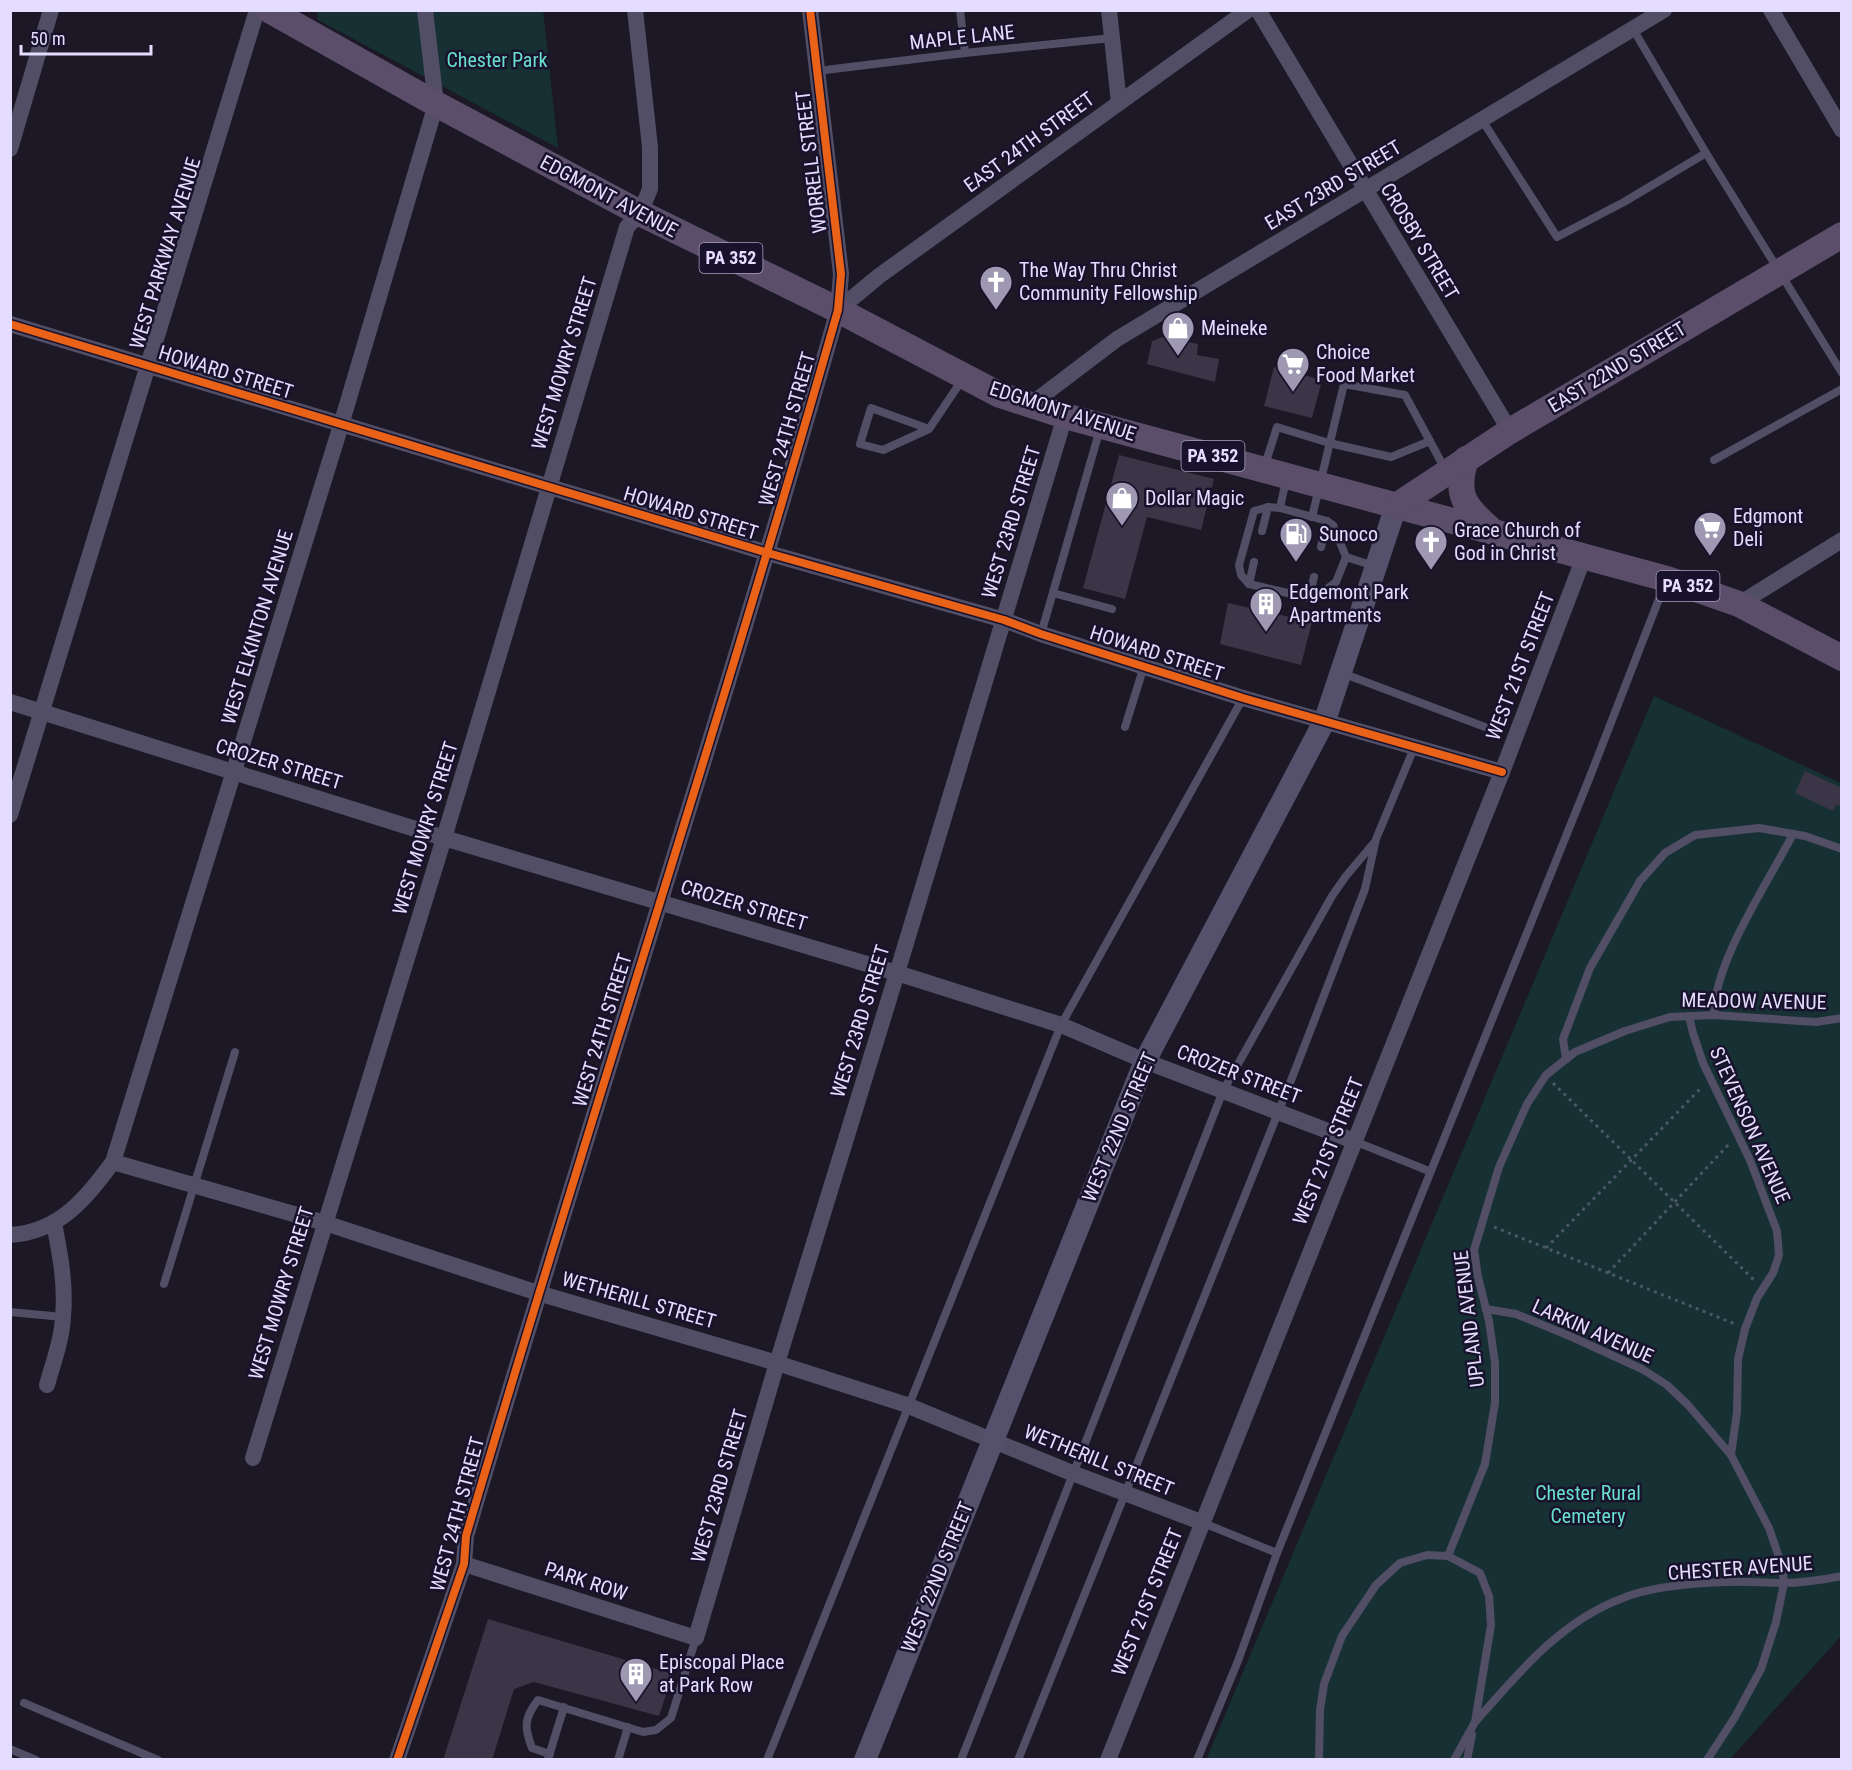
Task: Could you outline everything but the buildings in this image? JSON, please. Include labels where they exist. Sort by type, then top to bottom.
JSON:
[{"type":"main road","name":"EDGMONT AVENUE","points":[[269,10],[436,104],[640,213],[838,310],[1000,395],[1065,416],[1667,579],[1739,604],[1842,658]]},
{"type":"main road","name":"EAST 22ND STREET","points":[[1396,506],[1510,431],[1842,235]]},
{"type":"main road","points":[[1457,465],[1461,475],[1462,494],[1471,511],[1493,532]]},
{"type":"street","points":[[10,149],[51,10]]},
{"type":"street","name":"WEST PARKWAY AVENUE","points":[[10,815],[256,10]]},
{"type":"street","points":[[425,10],[436,104]]},
{"type":"street","name":"WEST MOWRY STREET","points":[[253,1458],[444,837],[627,227],[640,213],[650,189],[650,147],[635,10]]},
{"type":"street","name":"WORRELL STREET","points":[[810,10],[841,274],[838,310]]},
{"type":"street","points":[[1109,10],[1119,103]]},
{"type":"street","name":"EAST 24TH STREET","points":[[838,310],[879,276],[1248,10]]},
{"type":"street","name":"CROSBY STREET","points":[[1258,10],[1510,431]]},
{"type":"street","name":"EAST 23RD STREET","points":[[1030,405],[1117,339],[1664,10]]},
{"type":"street","points":[[1771,10],[1842,130]]},
{"type":"street","name":"WEST ELKINTON AVENUE","points":[[113,1162],[341,425],[436,104]]},
{"type":"street","name":"WEST 24TH STREET","points":[[397,1760],[464,1564],[466,1536],[538,1293],[768,553],[838,310]]},
{"type":"street","name":"HOWARD STREET","points":[[10,324],[548,488],[1004,620],[1041,634],[1243,698],[1502,772]]},
{"type":"street","name":"WEST 23RD STREET","points":[[696,1638],[777,1363],[1065,416]]},
{"type":"street","name":"WEST 22ND STREET","points":[[865,1760],[1144,1061],[1326,720],[1396,506]]},
{"type":"street","points":[[1739,604],[1842,540]]},
{"type":"street","name":"WEST 21ST STREET","points":[[1107,1760],[1502,772],[1584,556]]},
{"type":"street","name":"CROZER STREET","points":[[10,702],[1061,1025],[1144,1061],[1354,1141]]},
{"type":"street","points":[[10,1235],[54,1223],[73,1210],[90,1194],[113,1162]]},
{"type":"street","name":"WETHERILL STREET","points":[[113,1162],[325,1223],[538,1293],[777,1363],[908,1406],[1072,1473],[1201,1522]]},
{"type":"street","points":[[47,1386],[60,1339],[63,1317],[63,1272],[54,1223]]},
{"type":"street","name":"PARK ROW","points":[[464,1564],[696,1638]]},
{"type":"lane","points":[[960,10],[965,53]]},
{"type":"lane","points":[[1633,29],[1706,153],[1842,373]]},
{"type":"lane","name":"MAPLE LANE","points":[[817,71],[1112,38]]},
{"type":"lane","points":[[1482,120],[1557,237],[1624,202],[1706,153]]},
{"type":"lane","points":[[929,429],[871,408],[860,444],[884,450],[929,429],[964,377]]},
{"type":"lane","points":[[1312,517],[1344,384],[1405,395],[1430,441],[1457,465]]},
{"type":"lane","points":[[1714,460],[1842,389]]},
{"type":"lane","points":[[1041,634],[1101,425]]},
{"type":"lane","points":[[1280,508],[1275,473],[1277,427],[1329,443],[1391,457],[1430,441]]},
{"type":"lane","points":[[1262,531],[1268,507]]},
{"type":"lane","points":[[1268,507],[1327,521],[1333,525],[1346,557],[1336,582],[1323,592],[1309,598],[1249,584],[1241,574],[1239,565],[1254,511],[1268,507]]},
{"type":"lane","points":[[1321,547],[1327,521]]},
{"type":"lane","points":[[1346,557],[1376,567]]},
{"type":"lane","points":[[1249,584],[1254,562]]},
{"type":"lane","points":[[1309,598],[1314,577]]},
{"type":"lane","points":[[1197,1760],[1238,1661],[1277,1553],[1591,774],[1667,579]]},
{"type":"lane","points":[[1053,593],[1112,609]]},
{"type":"lane","points":[[1125,727],[1144,666]]},
{"type":"lane","points":[[1342,673],[1485,727]]},
{"type":"lane","points":[[767,1760],[1061,1025],[1243,698]]},
{"type":"lane","points":[[961,1760],[1223,1091],[1332,896],[1346,876],[1371,849],[1414,748]]},
{"type":"lane","points":[[1566,1059],[1563,1039],[1590,968],[1640,881],[1665,853],[1695,836],[1759,828],[1805,836],[1842,849]]},
{"type":"lane","points":[[1714,1015],[1714,998],[1721,973],[1750,913],[1793,834]]},
{"type":"lane","points":[[1018,1760],[1279,1112],[1365,889],[1376,839]]},
{"type":"lane","name":"MEADOW AVENUE","points":[[1566,1059],[1575,1052],[1625,1031],[1670,1017],[1714,1015],[1816,1022],[1842,1018]]},
{"type":"lane","name":"STEVENSON AVENUE","points":[[1689,1016],[1692,1033],[1750,1160],[1777,1230],[1779,1256],[1745,1329],[1738,1359],[1737,1412],[1731,1455]]},
{"type":"lane","points":[[164,1284],[235,1052]]},
{"type":"lane","name":"UPLAND AVENUE","points":[[1448,1556],[1485,1464],[1492,1434],[1495,1403],[1496,1364],[1474,1250],[1499,1167],[1527,1104],[1546,1075],[1566,1059]]},
{"type":"lane","points":[[1354,1141],[1430,1171]]},
{"type":"lane","name":"LARKIN AVENUE","points":[[1486,1309],[1516,1314],[1615,1355],[1667,1385],[1689,1405],[1731,1455],[1769,1528],[1782,1566],[1784,1583]]},
{"type":"lane","points":[[10,1312],[63,1317]]},
{"type":"lane","points":[[1201,1522],[1277,1553]]},
{"type":"lane","points":[[1319,1760],[1320,1710],[1324,1684],[1342,1636],[1376,1585],[1400,1563],[1427,1555],[1448,1556],[1480,1573],[1489,1596],[1491,1625],[1475,1722],[1454,1760]]},
{"type":"lane","name":"CHESTER AVENUE","points":[[1467,1760],[1475,1722],[1524,1666],[1556,1637],[1588,1615],[1624,1597],[1681,1585],[1731,1581],[1784,1583],[1842,1576]]},
{"type":"lane","points":[[1707,1760],[1735,1717],[1761,1669],[1776,1622],[1784,1583]]},
{"type":"lane","points":[[564,1707],[549,1757],[532,1748],[526,1734],[528,1713],[538,1700],[564,1707],[644,1732],[656,1730],[670,1718],[696,1638]]},
{"type":"lane","points":[[24,1703],[137,1756],[158,1760]]},
{"type":"lane","points":[[618,1760],[628,1727]]},
{"type":"lane","points":[[10,1749],[36,1760]]},
{"type":"path","points":[[1546,1075],[1763,1289]]},
{"type":"path","points":[[1546,1248],[1711,1078]]},
{"type":"path","points":[[1608,1273],[1738,1134]]},
{"type":"path","points":[[1481,1221],[1745,1329]]},
{"type":"green space","name":"Chester Park","points":[[317,11],[543,11],[558,148],[318,20]]},
{"type":"green space","name":"Chester Rural Cemetery","points":[[1654,696],[1841,783],[1841,1636],[1730,1759],[1206,1760]]},
{"type":"cycle path","points":[[397,1760],[464,1564],[466,1536],[748,617],[838,310],[841,274],[810,10]]},
{"type":"cycle path","points":[[10,324],[768,553],[1004,620],[1041,634],[1243,698],[1502,772]]},
{"type":"place","name":"The Way Thru Christ Community Fellowship","points":[[996,311]]},
{"type":"place","name":"Meineke","points":[[1178,357]]},
{"type":"place","name":"Choice Food Market","points":[[1293,393]]},
{"type":"place","name":"Dollar Magic","points":[[1122,527]]},
{"type":"place","name":"Edgmont Deli","points":[[1710,557]]},
{"type":"place","name":"Sunoco","points":[[1296,563]]},
{"type":"place","name":"Grace Church of God in Christ","points":[[1431,571]]},
{"type":"place","name":"Edgemont Park Apartments","points":[[1266,633]]},
{"type":"place","name":"Episcopal Place at Park Row","points":[[636,1703]]}]
